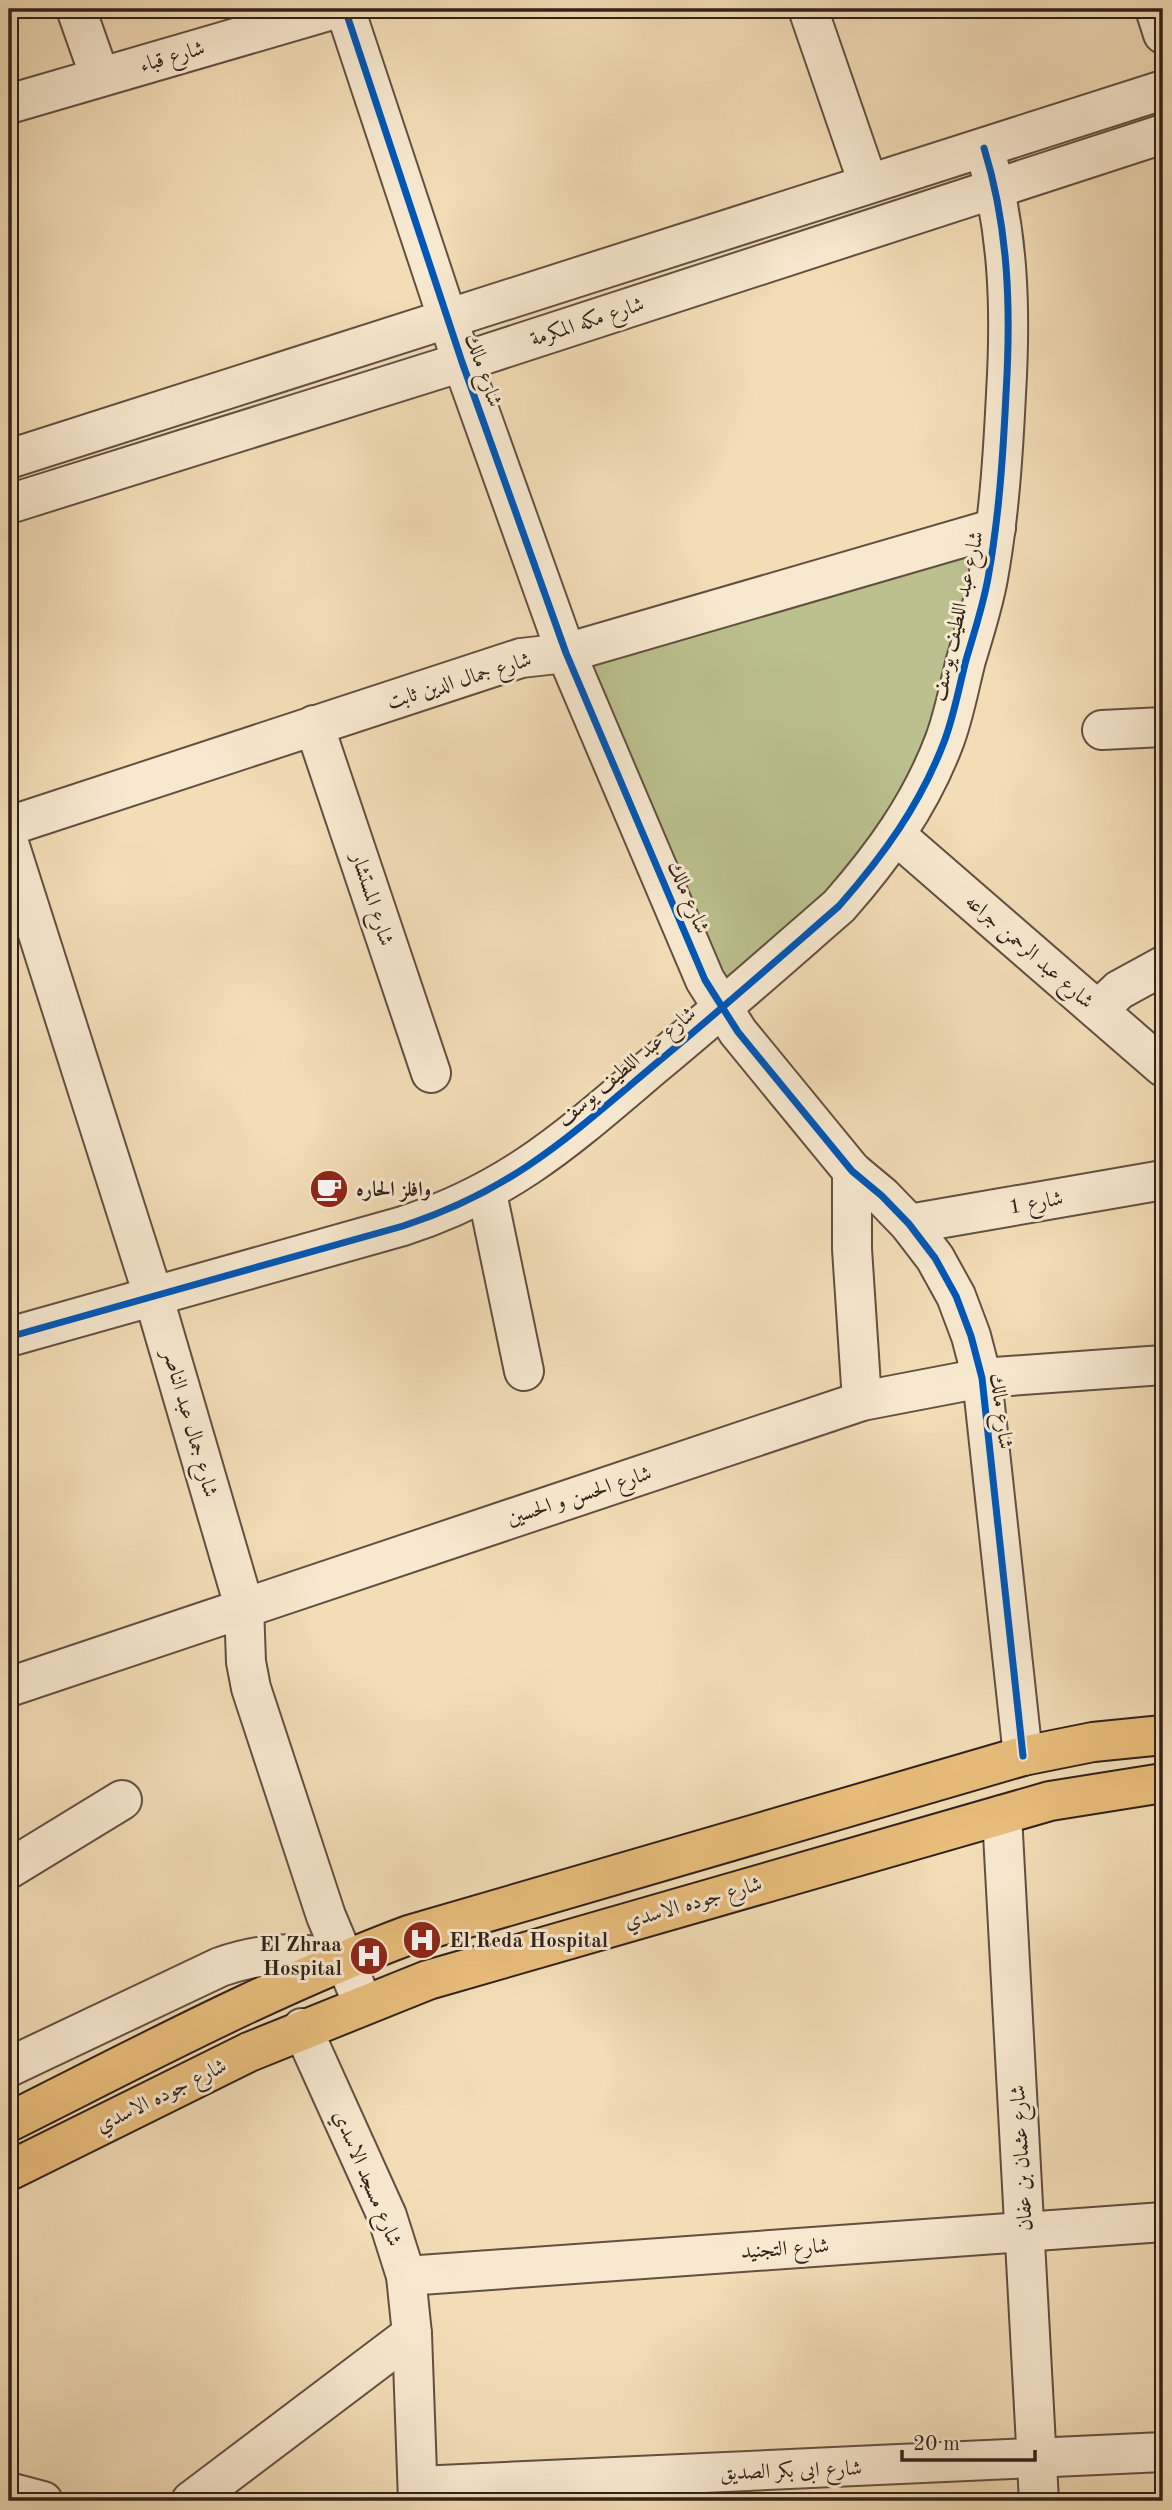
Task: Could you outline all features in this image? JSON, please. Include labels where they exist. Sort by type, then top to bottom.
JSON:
[{"type":"main road","name":"شارع جوده الاسدي","points":[[9,2122],[228,2011],[343,1960],[474,1915],[1023,1756],[1093,1742],[1163,1735]]},
{"type":"main road","name":"شارع جوده الاسدي","points":[[9,2171],[302,2028],[494,1958],[1002,1815],[1101,1790],[1163,1783]]},
{"type":"street","points":[[76,9],[100,77]]},
{"type":"street","name":"شارع قباء","points":[[9,104],[335,9]]},
{"type":"street","name":"شارع مالك","points":[[345,9],[462,362],[566,653],[705,980],[722,1009],[852,1171],[883,1196],[909,1224],[934,1258],[956,1296],[971,1336],[982,1378],[1023,1756]]},
{"type":"street","points":[[808,9],[868,183]]},
{"type":"street","points":[[1155,9],[1163,34]]},
{"type":"street","points":[[9,459],[1163,90]]},
{"type":"street","name":"شارع مكه المكرمة","points":[[9,504],[462,362],[996,186],[1163,134]]},
{"type":"street","name":"شارع عبد اللطيف يوسف","points":[[9,1337],[153,1294],[403,1226],[446,1212],[487,1193],[562,1143],[722,1009],[839,906],[897,836],[923,790],[945,740],[987,582],[996,528],[1009,343],[1006,243],[996,186],[984,148]]},
{"type":"street","name":"شارع جمال الدين ثابت","points":[[9,826],[521,658],[566,653],[996,528]]},
{"type":"street","name":"شارع المستشار","points":[[314,725],[431,1073]]},
{"type":"street","points":[[1102,730],[1163,727]]},
{"type":"street","name":"شارع عبد الرحمن جراعه","points":[[897,836],[1163,1067]]},
{"type":"street","name":"شارع جمال عبد الناصر","points":[[9,843],[153,1294],[244,1606],[246,1662],[251,1688],[343,1960],[363,2004]]},
{"type":"street","points":[[1098,1010],[1119,990],[1163,966]]},
{"type":"street","points":[[852,1171],[852,1249],[862,1401]]},
{"type":"street","name":"شارع 1","points":[[909,1224],[1163,1180]]},
{"type":"street","points":[[487,1193],[524,1371]]},
{"type":"street","name":"شارع الحسن و الحسين","points":[[9,1687],[862,1401],[982,1378],[1163,1365]]},
{"type":"street","points":[[9,1869],[122,1800]]},
{"type":"street","name":"شارع عثمان بن عفان","points":[[1002,1815],[1040,2501]]},
{"type":"street","name":"شارع جوده الاسدي","points":[[9,2067],[220,1967],[250,1956],[281,1952],[343,1960]]},
{"type":"street","name":"شارع مسجد الاسدي","points":[[302,2028],[387,2216],[406,2276],[412,2334],[418,2494]]},
{"type":"street","name":"شارع التجنيد","points":[[406,2276],[1163,2221]]},
{"type":"street","points":[[191,2501],[412,2334]]},
{"type":"street","name":"شارع ابى بكر الصديق","points":[[418,2494],[1163,2452]]},
{"type":"street","points":[[9,2492],[43,2501]]},
{"type":"green space","points":[[992,533],[898,827],[722,1004],[568,653]]},
{"type":"cycle path","points":[[345,9],[462,362],[566,653],[705,980],[738,1032],[852,1171],[882,1196],[909,1224],[935,1258],[956,1296],[971,1336],[982,1378],[1023,1756]]},
{"type":"cycle path","points":[[9,1337],[403,1226],[476,1196],[537,1160],[565,1139],[723,1007],[839,906],[855,887],[912,808],[944,742],[988,578],[1002,463],[1008,363],[1008,301],[999,209],[984,148]]},
{"type":"place","name":"وافلز الحاره","points":[[329,1189]]},
{"type":"place","name":"El Reda Hospital","points":[[422,1940]]},
{"type":"place","name":"El Zhraa Hospital","points":[[369,1956]]}]
